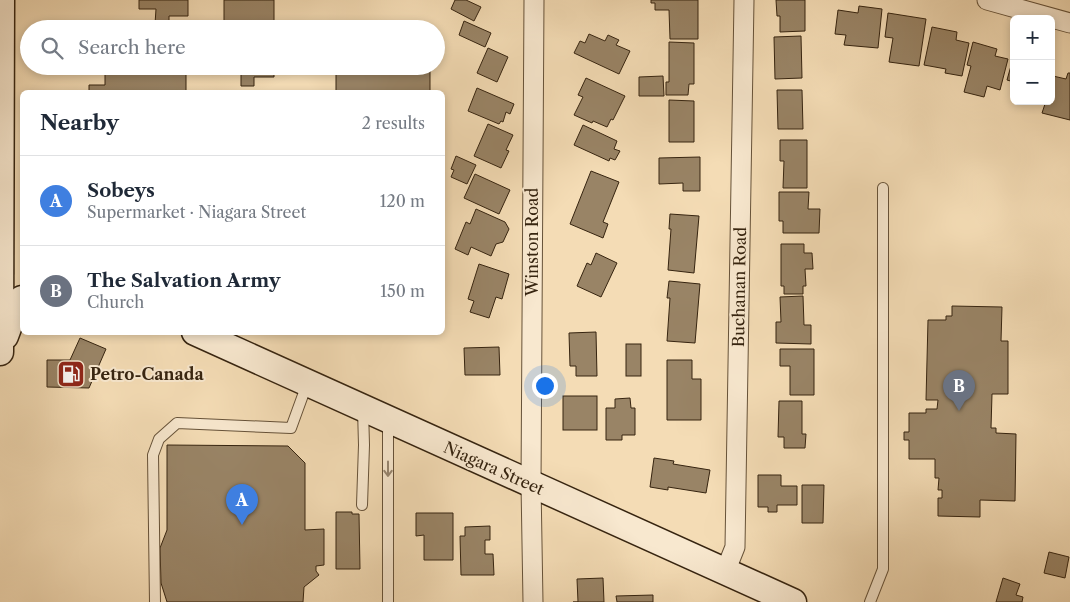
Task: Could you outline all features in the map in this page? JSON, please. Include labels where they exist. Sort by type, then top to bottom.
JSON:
[{"type":"main road","points":[[0,350],[1,0]]},
{"type":"main road","points":[[0,244],[20,253]]},
{"type":"main road","points":[[0,350],[15,309],[20,301]]},
{"type":"main road","name":"Niagara Street","points":[[202,335],[726,572],[760,591],[793,602]]},
{"type":"street","name":"Winston Road","points":[[533,602],[531,484],[534,0]]},
{"type":"street","name":"Buchanan Road","points":[[726,572],[735,546],[744,0]]},
{"type":"street","points":[[987,0],[1070,23]]},
{"type":"lane","points":[[870,602],[882,569],[883,188]]},
{"type":"lane","points":[[155,602],[153,455],[159,439],[177,423],[291,428],[307,383]]},
{"type":"lane","points":[[362,505],[363,408]]},
{"type":"lane","points":[[388,420],[388,602]]},
{"type":"building","points":[[139,0],[188,0],[188,16],[169,16],[169,20],[155,20],[156,9],[139,9]]},
{"type":"building","points":[[224,0],[274,0],[274,20],[224,20]]},
{"type":"building","points":[[455,0],[466,0],[481,7],[474,21],[451,9]]},
{"type":"building","points":[[651,0],[698,0],[698,39],[670,39],[669,10],[655,10],[655,3],[651,3]]},
{"type":"building","points":[[776,0],[805,0],[805,31],[780,32],[780,16],[777,16]]},
{"type":"building","points":[[859,6],[882,9],[878,48],[844,45],[846,35],[835,34],[838,10],[858,13]]},
{"type":"building","points":[[888,13],[926,19],[919,66],[889,62],[893,38],[885,37]]},
{"type":"building","points":[[464,21],[491,33],[485,47],[459,35]]},
{"type":"building","points":[[932,27],[957,32],[956,40],[969,43],[962,76],[945,73],[946,69],[924,65]]},
{"type":"building","points":[[589,34],[605,41],[608,35],[619,40],[616,45],[630,51],[619,74],[574,53],[580,41],[585,43]]},
{"type":"building","points":[[801,36],[802,78],[775,79],[774,37]]},
{"type":"building","points":[[669,42],[694,43],[694,84],[689,84],[688,95],[666,95],[666,82],[669,82]]},
{"type":"building","points":[[973,42],[997,49],[995,56],[1008,59],[1000,90],[987,86],[984,97],[964,92],[971,66],[967,65]]},
{"type":"building","points":[[488,48],[508,57],[497,82],[477,73]]},
{"type":"building","points":[[1010,69],[1010,81],[1007,80]]},
{"type":"building","points":[[1068,73],[1070,73],[1070,120],[1042,113],[1045,105],[1055,105],[1055,76],[1066,79]]},
{"type":"building","points":[[105,75],[186,75],[186,90],[89,90],[89,85],[105,85]]},
{"type":"building","points":[[241,75],[274,75],[274,77],[254,77],[254,86],[241,86]]},
{"type":"building","points":[[336,75],[430,75],[430,90],[336,90]]},
{"type":"building","points":[[663,76],[664,96],[639,96],[639,77]]},
{"type":"building","points":[[586,78],[625,96],[613,120],[611,119],[607,127],[574,115],[583,97],[578,95]]},
{"type":"building","points":[[477,88],[514,104],[510,114],[506,112],[503,122],[501,121],[499,124],[468,111]]},
{"type":"building","points":[[777,90],[802,90],[803,129],[778,129]]},
{"type":"building","points":[[669,100],[694,101],[694,142],[669,142]]},
{"type":"building","points":[[488,124],[513,135],[506,150],[509,151],[501,168],[474,156]]},
{"type":"building","points":[[583,125],[617,141],[614,149],[620,151],[615,160],[610,158],[609,161],[574,145]]},
{"type":"building","points":[[780,140],[807,140],[807,188],[783,188],[784,161],[780,161]]},
{"type":"building","points":[[456,156],[476,165],[467,184],[451,177],[454,170],[451,169]]},
{"type":"building","points":[[700,157],[700,191],[683,191],[683,183],[659,184],[659,158]]},
{"type":"building","points":[[591,171],[619,182],[603,222],[608,224],[603,238],[570,224]]},
{"type":"building","points":[[475,174],[510,190],[499,214],[464,198]]},
{"type":"building","points":[[779,192],[809,192],[808,209],[820,209],[819,233],[783,233],[783,221],[779,221]]},
{"type":"building","points":[[476,209],[505,222],[509,229],[503,242],[496,244],[491,256],[471,247],[468,255],[455,249],[466,222],[470,224]]},
{"type":"building","points":[[670,214],[699,216],[694,273],[668,270],[671,229],[669,229]]},
{"type":"building","points":[[781,244],[804,244],[804,253],[812,253],[813,269],[805,269],[806,286],[803,286],[803,294],[784,294],[784,286],[781,286]]},
{"type":"building","points":[[596,253],[617,263],[601,297],[577,286],[587,263],[591,265]]},
{"type":"building","points":[[479,264],[509,274],[502,299],[496,297],[489,318],[470,312],[474,301],[468,299]]},
{"type":"building","points":[[669,281],[700,284],[695,343],[667,341],[670,298],[667,298]]},
{"type":"building","points":[[803,296],[804,325],[811,325],[811,344],[776,343],[776,322],[781,322],[780,297]]},
{"type":"building","points":[[952,306],[1002,307],[1001,341],[1008,341],[1008,394],[992,394],[991,428],[996,428],[996,433],[1016,434],[1015,501],[980,500],[980,517],[938,516],[938,498],[942,498],[942,490],[938,490],[939,478],[935,478],[935,459],[909,459],[909,440],[904,440],[904,432],[909,432],[909,413],[926,413],[926,409],[937,409],[938,400],[926,400],[928,320],[946,320],[946,316],[952,316]]},
{"type":"building","points":[[596,332],[597,376],[576,376],[576,366],[570,366],[569,333]]},
{"type":"building","name":"Petro-Canada","points":[[80,338],[106,349],[89,388],[47,387],[47,360],[70,360]]},
{"type":"building","points":[[626,344],[641,344],[641,376],[626,376]]},
{"type":"building","points":[[499,347],[500,375],[465,375],[464,348]]},
{"type":"building","points":[[780,349],[814,349],[814,395],[790,395],[790,366],[780,366]]},
{"type":"building","points":[[667,360],[692,360],[692,379],[701,379],[701,420],[667,420]]},
{"type":"building","points":[[563,396],[597,396],[597,430],[563,430]]},
{"type":"building","points":[[630,398],[631,408],[635,408],[635,435],[622,435],[622,440],[606,440],[606,408],[615,408],[615,399]]},
{"type":"building","points":[[779,401],[802,401],[802,434],[806,434],[805,448],[784,448],[784,437],[778,437]]},
{"type":"building","points":[[167,445],[288,446],[305,463],[305,530],[324,529],[324,565],[316,566],[316,571],[319,575],[304,587],[303,602],[167,602],[161,583],[160,548],[167,530]]},
{"type":"building","points":[[654,458],[674,461],[673,464],[710,470],[706,493],[668,487],[668,490],[650,487]]},
{"type":"building","points":[[758,475],[781,475],[781,486],[797,486],[797,505],[777,505],[777,512],[768,512],[768,507],[758,507]]},
{"type":"building","points":[[802,485],[824,485],[823,523],[802,523]]},
{"type":"building","points":[[336,512],[359,514],[360,569],[336,569]]},
{"type":"building","points":[[416,513],[453,513],[453,560],[424,560],[424,535],[416,536]]},
{"type":"building","points":[[490,526],[490,540],[485,540],[485,554],[493,554],[494,575],[461,575],[460,536],[465,536],[465,527]]},
{"type":"building","points":[[1049,552],[1069,557],[1065,578],[1044,573]]},
{"type":"building","points":[[603,578],[604,602],[578,602],[577,579]]},
{"type":"building","points":[[1003,578],[1020,584],[1016,595],[1023,597],[1022,602],[996,602]]},
{"type":"building","points":[[653,595],[653,602],[617,602],[616,596]]},
{"type":"place","name":"Petro-Canada","points":[[71,374]]},
{"type":"place","name":"The Salvation Army","points":[[959,411]]},
{"type":"place","name":"Sobeys","points":[[242,525]]}]
